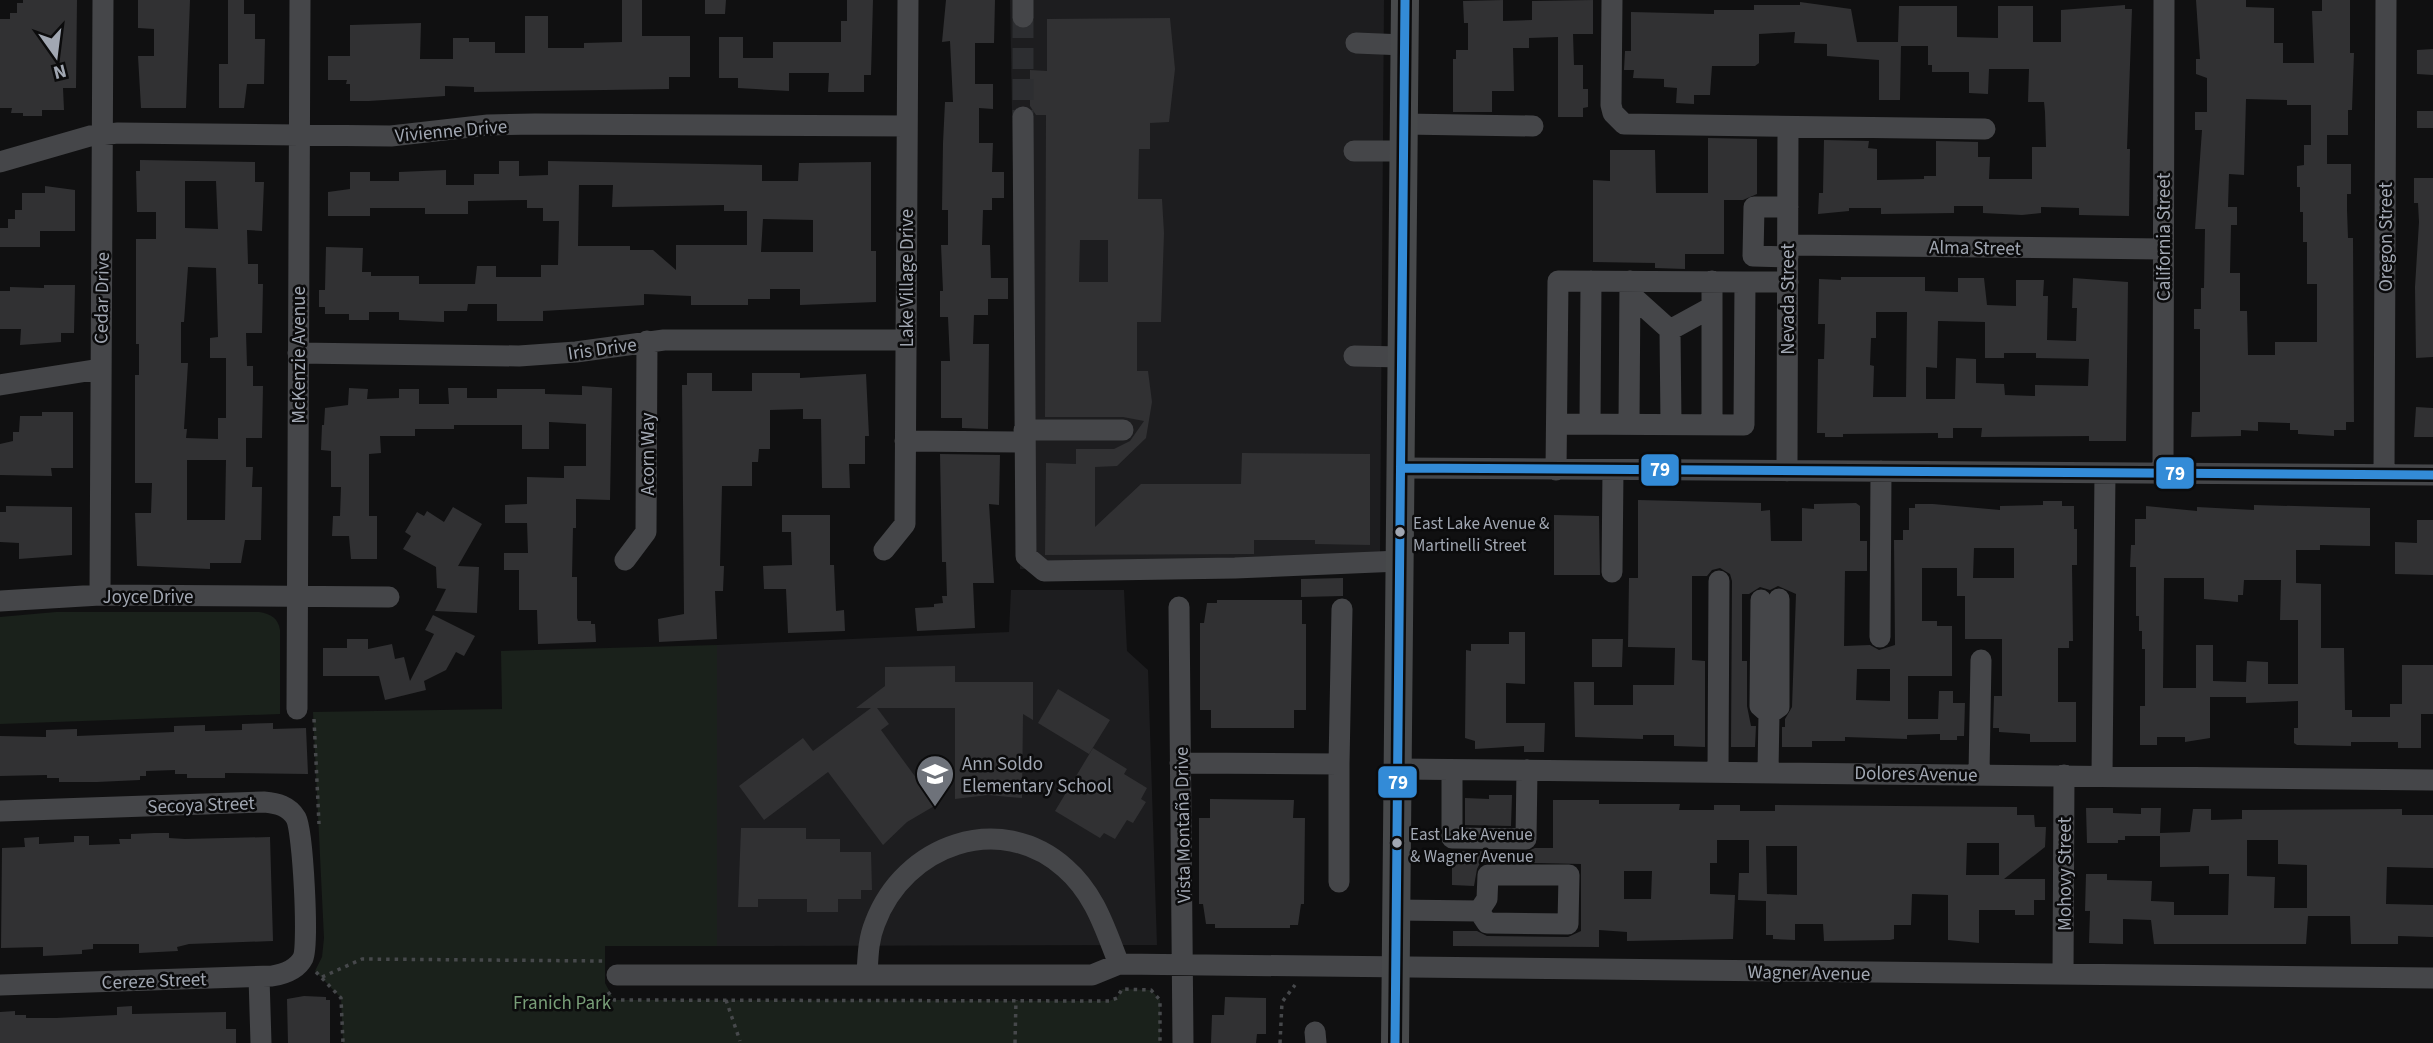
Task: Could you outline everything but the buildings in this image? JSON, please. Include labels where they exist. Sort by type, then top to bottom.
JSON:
[{"type":"main road","points":[[1395,1043],[1405,0]]},
{"type":"street","name":"Cedar Drive","points":[[100,595],[103,0]]},
{"type":"street","name":"McKenzie Avenue","points":[[300,0],[296,597],[305,711]]},
{"type":"street","name":"Lake Village Drive","points":[[884,550],[905,524],[908,0]]},
{"type":"street","points":[[1612,0],[1611,105],[1617,119],[1632,125],[1985,129]]},
{"type":"street","name":"California Street","points":[[2163,473],[2164,0]]},
{"type":"street","name":"Oregon Street","points":[[2384,475],[2386,0]]},
{"type":"street","points":[[1356,43],[1404,45]]},
{"type":"street","points":[[1023,117],[1025,552],[1040,570],[1235,568],[1400,561]]},
{"type":"street","name":"Vivienne Drive","points":[[0,162],[102,134],[391,135],[509,124],[907,126]]},
{"type":"street","points":[[1404,124],[1533,126]]},
{"type":"street","name":"Nevada Street","points":[[1787,471],[1788,127]]},
{"type":"street","points":[[1354,151],[1404,151]]},
{"type":"street","name":"Alma Street","points":[[1788,207],[1754,207],[1754,256],[1788,251],[2163,248]]},
{"type":"street","points":[[1556,470],[1558,281],[1591,281],[1630,288],[1712,281],[1788,282]]},
{"type":"street","points":[[1590,424],[1591,281]]},
{"type":"street","points":[[1712,281],[1712,425]]},
{"type":"street","points":[[1557,424],[1744,425],[1745,282]]},
{"type":"street","points":[[1630,288],[1670,330],[1671,425]]},
{"type":"street","points":[[1629,424],[1630,288]]},
{"type":"street","points":[[1670,330],[1712,307]]},
{"type":"street","name":"Iris Drive","points":[[298,354],[530,356],[648,341],[906,340]]},
{"type":"street","name":"Acorn Way","points":[[625,560],[646,532],[648,341]]},
{"type":"street","points":[[1354,356],[1402,357]]},
{"type":"street","points":[[0,386],[100,369]]},
{"type":"street","points":[[905,441],[1124,430]]},
{"type":"street","points":[[1402,468],[2433,475]]},
{"type":"street","points":[[1612,572],[1613,470]]},
{"type":"street","points":[[1880,637],[1881,471]]},
{"type":"street","points":[[2102,776],[2105,473]]},
{"type":"street","points":[[1718,771],[1719,581]]},
{"type":"street","name":"Joyce Drive","points":[[0,601],[100,595],[389,597]]},
{"type":"street","points":[[1768,771],[1769,715],[1760,706],[1770,600]]},
{"type":"street","name":"Vista Montaña Drive","points":[[1179,607],[1185,965],[1183,1043]]},
{"type":"street","points":[[1339,882],[1342,609]]},
{"type":"street","points":[[1979,773],[1981,660]]},
{"type":"street","points":[[1180,763],[1339,764]]},
{"type":"street","name":"Dolores Avenue","points":[[1398,769],[1979,773],[2433,780]]},
{"type":"street","points":[[1452,769],[1452,838],[1526,838],[1527,770]]},
{"type":"street","name":"Mohovy Street","points":[[2063,974],[2064,775]]},
{"type":"street","name":"Secoya Street","points":[[0,811],[264,802],[282,806],[292,813],[302,835],[305,951],[310,963]]},
{"type":"street","points":[[867,975],[868,951],[875,921],[898,883],[912,869],[944,848],[961,842],[988,839],[1014,842],[1037,849],[1067,869],[1100,914],[1119,964]]},
{"type":"street","points":[[1488,875],[1569,876],[1569,924],[1487,923],[1479,911],[1487,899],[1488,875]]},
{"type":"street","points":[[1396,911],[1479,911]]},
{"type":"street","name":"Cereze Street","points":[[0,985],[259,976],[288,972],[310,963]]},
{"type":"street","name":"Wagner Avenue","points":[[617,975],[1091,975],[1119,964],[2433,978]]},
{"type":"street","points":[[259,976],[261,1043]]},
{"type":"path","points":[[305,711],[319,827]]},
{"type":"path","points":[[310,963],[341,998],[343,1043]]},
{"type":"path","points":[[1280,1043],[1282,1002],[1295,985]]},
{"type":"path","points":[[726,1000],[740,1041]]},
{"type":"path","points":[[1015,1043],[1016,1000]]},
{"type":"shaded area","points":[[1010,0],[1384,0],[1380,560],[1020,569]]},
{"type":"shaded area","name":"Ann Soldo Elementary School","points":[[1011,590],[1124,590],[1127,651],[1148,670],[1157,945],[717,946],[717,645],[1009,632]]},
{"type":"green space","points":[[56,612],[259,612],[270,615],[278,622],[280,630],[280,714],[0,724],[0,617]]},
{"type":"green space","name":"Franich Park","points":[[717,645],[717,946],[605,946],[605,983],[614,1000],[1109,1001],[1117,998],[1122,989],[1151,990],[1160,1000],[1160,1043],[343,1043],[341,998],[315,971],[322,957],[324,938],[313,712],[502,709],[501,651]]},
{"type":"tunnel","points":[[1023,17],[1023,117]]},
{"type":"transit line","name":"79","points":[[1395,1043],[1405,0]]},
{"type":"transit line","name":"79","points":[[1402,468],[2433,475]]},
{"type":"place","name":"East Lake Avenue & Martinelli Street","points":[[1400,532]]},
{"type":"place","name":"Ann Soldo Elementary School","points":[[935,808]]},
{"type":"place","name":"East Lake Avenue & Wagner Avenue","points":[[1397,843]]}]
